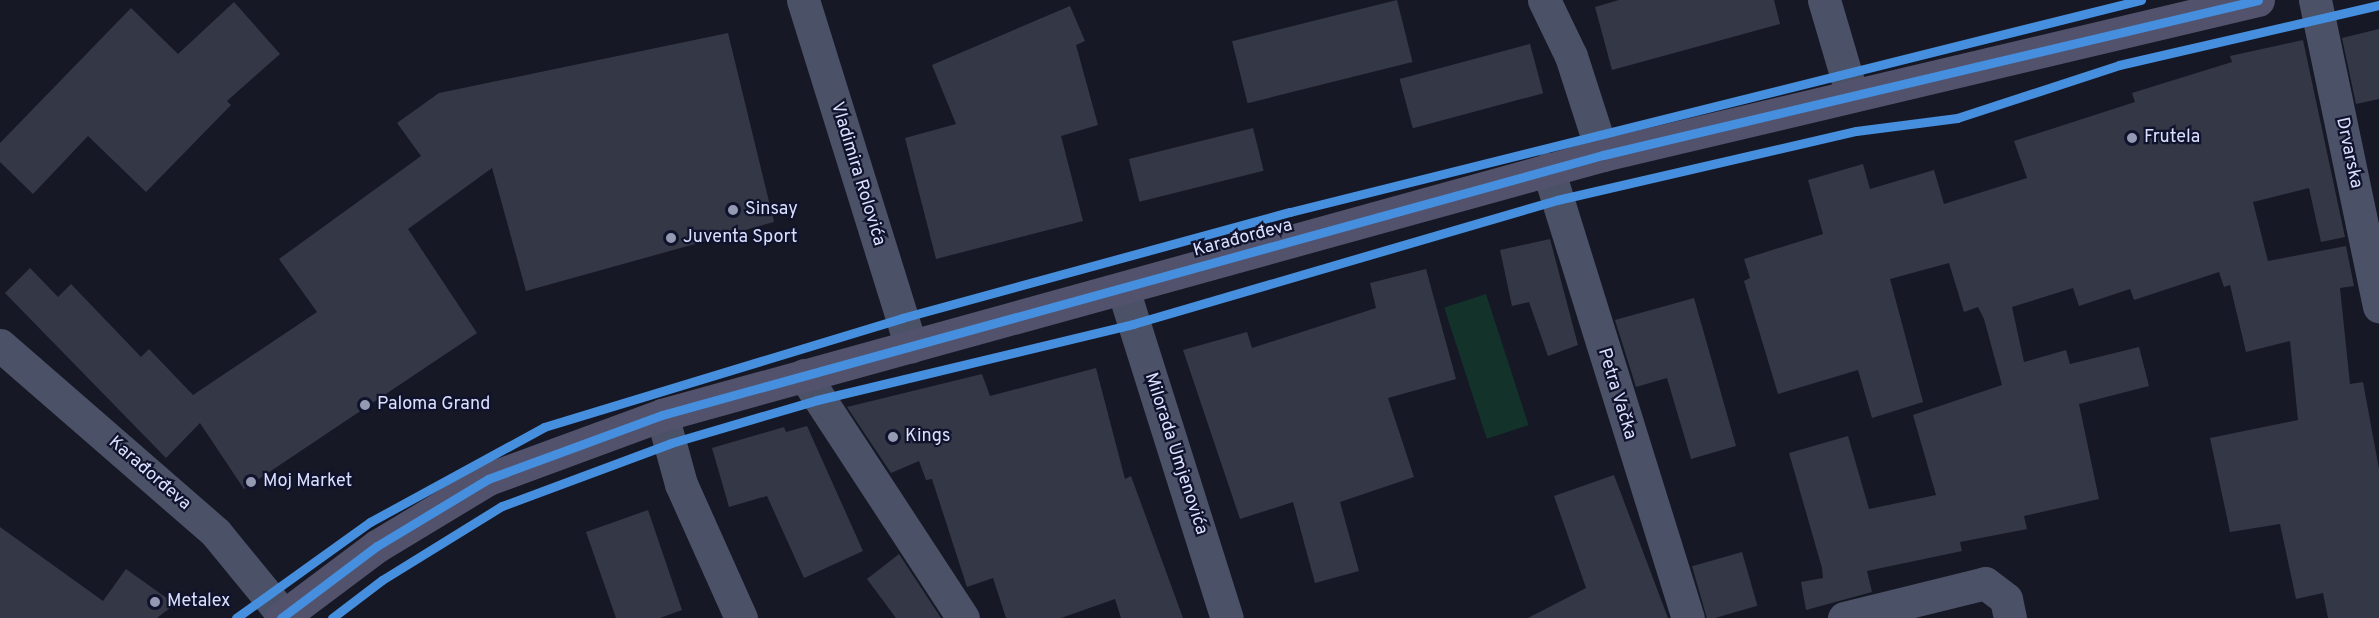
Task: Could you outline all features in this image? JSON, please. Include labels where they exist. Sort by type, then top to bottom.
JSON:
[{"type":"main road","name":"Karađorđeva","points":[[283,617],[377,546],[488,479],[662,415],[1123,289],[1548,169],[2258,0]]},
{"type":"street","name":"Vladimira Rolovića","points":[[803,0],[911,347]]},
{"type":"street","points":[[1824,0],[1852,95]]},
{"type":"street","name":"Drvarska","points":[[2315,0],[2379,306]]},
{"type":"street","points":[[1551,2],[1603,155]]},
{"type":"street","name":"Petra Vačka","points":[[1548,169],[1688,618]]},
{"type":"street","name":"Milorada Umjenovića","points":[[1123,289],[1227,618]]},
{"type":"street","name":"Karađorđeva","points":[[0,345],[216,533],[283,617]]},
{"type":"street","points":[[804,375],[963,618]]},
{"type":"street","points":[[662,415],[681,484],[741,618]]},
{"type":"street","points":[[1844,618],[1985,583],[2006,599],[2010,618]]},
{"type":"green space","points":[[1486,294],[1529,425],[1487,439],[1444,308]]},
{"type":"building","points":[[1397,0],[1412,62],[1248,103],[1232,41]]},
{"type":"building","points":[[1619,0],[1774,0],[1780,24],[1612,70],[1595,7]]},
{"type":"building","points":[[234,2],[280,54],[227,101],[231,105],[146,192],[88,136],[33,194],[0,162],[0,143],[131,8],[178,54]]},
{"type":"building","points":[[1070,6],[1085,41],[1076,45],[1098,125],[1061,136],[1083,221],[936,259],[905,138],[956,124],[932,65]]},
{"type":"building","points":[[2379,29],[2379,99],[2356,104],[2342,38]]},
{"type":"building","points":[[728,33],[774,222],[526,291],[492,168],[408,229],[477,333],[244,489],[200,423],[166,458],[5,293],[30,268],[58,297],[71,284],[141,357],[149,349],[193,395],[317,312],[279,259],[421,156],[397,123],[439,93]]},
{"type":"building","points":[[2303,40],[2345,237],[2321,242],[2309,188],[2253,202],[2268,261],[2346,246],[2354,286],[2340,288],[2350,384],[2363,382],[2379,469],[2379,618],[2328,618],[2323,593],[2296,599],[2280,524],[2230,532],[2210,438],[2298,420],[2290,341],[2246,352],[2230,285],[2224,287],[2219,272],[2134,300],[2130,289],[2079,306],[2073,288],[2012,307],[2024,362],[2066,350],[2070,364],[2139,347],[2149,386],[2079,404],[2099,499],[2024,516],[2027,529],[1960,542],[1962,551],[1867,571],[1872,592],[1806,610],[1801,582],[1823,578],[1822,568],[1789,453],[1848,436],[1869,509],[1936,495],[1913,415],[2002,385],[1984,319],[1978,307],[1964,312],[1949,263],[1890,279],[1923,402],[1872,418],[1858,370],[1778,394],[1744,281],[1750,278],[1744,259],[1823,234],[1808,180],[1863,164],[1870,189],[1934,170],[1944,204],[2027,178],[2014,141],[2135,102],[2132,93],[2232,62],[2230,56]]},
{"type":"building","points":[[1530,44],[1543,93],[1413,128],[1400,79]]},
{"type":"building","points":[[1253,128],[1264,171],[1139,202],[1129,159]]},
{"type":"building","points":[[1550,239],[1578,345],[1548,356],[1529,302],[1512,306],[1500,250]]},
{"type":"building","points":[[1426,269],[1456,379],[1388,398],[1414,477],[1340,502],[1359,571],[1315,583],[1293,502],[1240,519],[1183,350],[1247,332],[1252,348],[1376,308],[1370,283]]},
{"type":"building","points":[[1694,298],[1736,446],[1691,459],[1667,378],[1636,387],[1615,320]]},
{"type":"building","points":[[1096,368],[1125,479],[1131,476],[1183,618],[1121,618],[1115,599],[1061,618],[1006,618],[993,578],[967,587],[932,479],[926,480],[919,461],[891,473],[847,407],[982,374],[990,396]]},
{"type":"building","points":[[807,426],[863,551],[804,578],[767,496],[729,507],[712,448],[784,427],[786,432]]},
{"type":"building","points":[[1614,475],[1668,618],[1528,618],[1586,588],[1554,496]]},
{"type":"building","points":[[648,510],[682,610],[660,618],[616,618],[586,532]]},
{"type":"building","points":[[0,527],[103,601],[126,569],[175,604],[157,618],[0,618]]},
{"type":"building","points":[[1742,552],[1757,606],[1715,618],[1707,618],[1692,566]]},
{"type":"building","points":[[899,554],[941,618],[896,618],[867,579]]},
{"type":"cycle path","points":[[236,618],[370,522],[544,427],[902,318],[1290,212],[2141,0]]},
{"type":"cycle path","points":[[281,618],[377,546],[488,479],[662,415],[1603,155],[2258,0]]},
{"type":"cycle path","points":[[332,618],[382,580],[502,506],[671,443],[817,400],[1133,324],[1557,200],[1856,131],[1957,118],[2119,65],[2379,5]]},
{"type":"place","name":"Frutela","points":[[2132,138]]},
{"type":"place","name":"Sinsay","points":[[733,210]]},
{"type":"place","name":"Juventa Sport","points":[[671,238]]},
{"type":"place","name":"Paloma Grand","points":[[365,405]]},
{"type":"place","name":"Kings","points":[[893,437]]},
{"type":"place","name":"Moj Market","points":[[251,482]]},
{"type":"place","name":"Metalex","points":[[155,602]]}]
